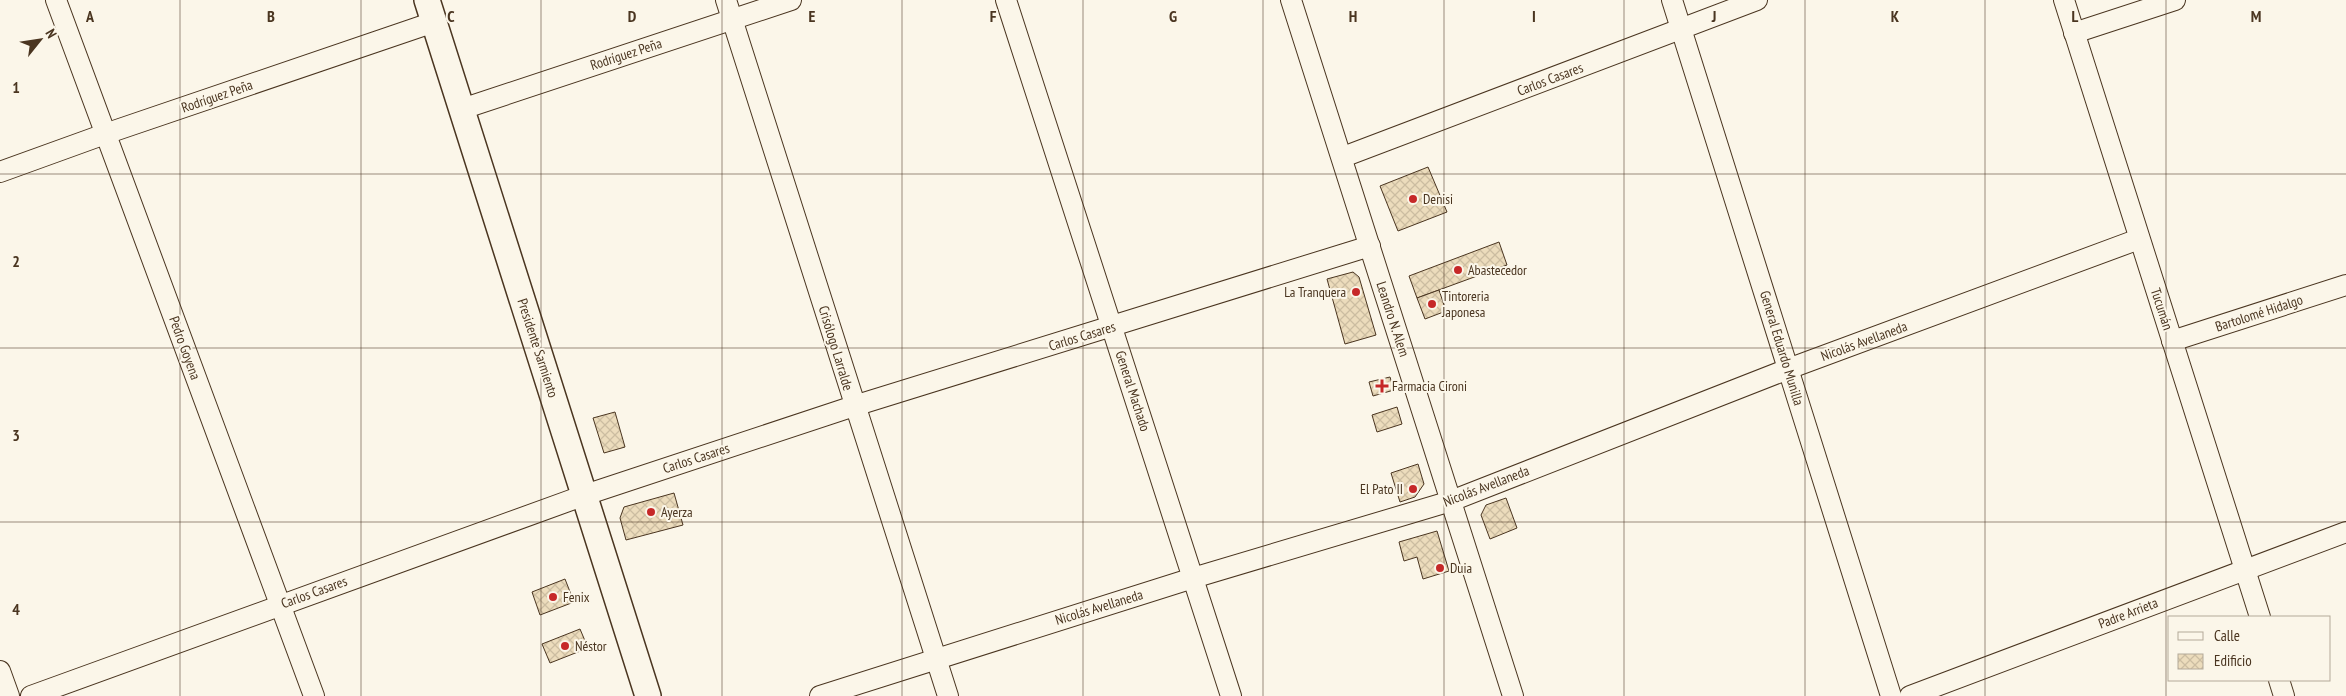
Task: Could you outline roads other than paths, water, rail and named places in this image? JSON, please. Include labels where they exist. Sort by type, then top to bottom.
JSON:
[{"type":"main road","name":"Presidente Sarmiento","points":[[430,11],[648,696]]},
{"type":"street","name":"Pedro Goyena","points":[[56,0],[314,696]]},
{"type":"street","name":"Crisólogo Larralde","points":[[726,0],[948,696]]},
{"type":"street","name":"Rodríguez Peña","points":[[462,109],[791,0]]},
{"type":"street","name":"General Machado","points":[[1006,0],[1113,326],[1231,696]]},
{"type":"street","name":"Leandro N. Alem","points":[[1291,0],[1343,157],[1513,696]]},
{"type":"street","name":"General Eduardo Munilla","points":[[1672,0],[1891,696]]},
{"type":"street","name":"Carlos Casares","points":[[1343,157],[1758,0]]},
{"type":"street","name":"Tucumán","points":[[2064,0],[2260,616]]},
{"type":"street","points":[[2074,33],[2175,0]]},
{"type":"street","name":"Rodríguez Peña","points":[[0,172],[430,11]]},
{"type":"street","name":"Nicolás Avellaneda","points":[[820,696],[935,658],[1193,578],[1451,501],[1788,368],[2139,239]]},
{"type":"street","name":"Carlos Casares","points":[[31,696],[585,494],[854,406],[1370,246]]},
{"type":"street","name":"Bartolomé Hidalgo","points":[[2172,341],[2346,285]]},
{"type":"street","name":"Padre Arrieta","points":[[1910,696],[2346,532]]},
{"type":"street","points":[[0,671],[9,696]]},
{"type":"street","points":[[2279,681],[2284,696]]},
{"type":"place","name":"Denisi","points":[[1413,199]]},
{"type":"place","name":"Abastecedor","points":[[1458,270]]},
{"type":"place","name":"La Tranquera","points":[[1356,292]]},
{"type":"place","name":"Tintoreria Japonesa","points":[[1432,304]]},
{"type":"place","name":"Farmacia Cironi","points":[[1382,386]]},
{"type":"place","name":"El Pato II","points":[[1413,489]]},
{"type":"place","name":"Ayerza","points":[[651,512]]},
{"type":"place","name":"Duia","points":[[1440,568]]},
{"type":"place","name":"Fenix","points":[[553,597]]},
{"type":"place","name":"Néstor","points":[[565,646]]}]
